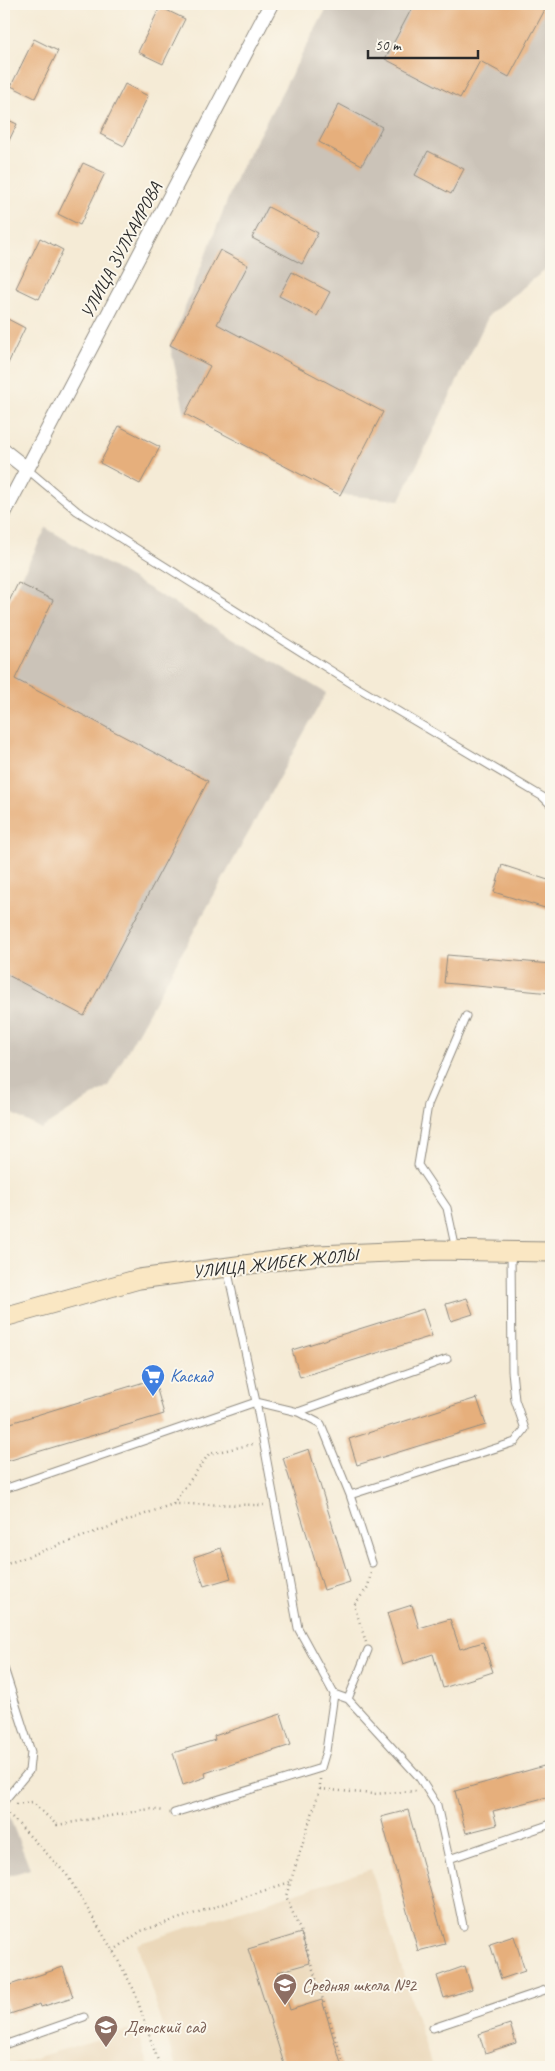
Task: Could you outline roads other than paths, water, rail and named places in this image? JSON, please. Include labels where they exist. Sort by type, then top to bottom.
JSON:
[{"type":"street","name":"УЛИЦА ЗУЛХАИРОВА","points":[[4,513],[271,4]]},
{"type":"street","points":[[4,451],[27,469]]},
{"type":"street","name":"УЛИЦА ЖИБЕК ЖОЛЫ","points":[[4,1317],[139,1279],[318,1255],[456,1250],[551,1252]]},
{"type":"lane","points":[[27,469],[85,516],[357,687],[543,797],[551,805]]},
{"type":"lane","points":[[456,1250],[447,1208],[418,1165],[428,1105],[466,1016]]},
{"type":"lane","points":[[350,1495],[515,1442],[521,1436],[524,1429],[515,1400],[512,1371],[511,1251]]},
{"type":"lane","points":[[174,1813],[320,1768],[326,1751],[334,1694],[298,1628],[256,1402],[227,1268]]},
{"type":"lane","points":[[298,1412],[446,1359]]},
{"type":"lane","points":[[4,1489],[256,1402],[298,1412],[321,1424],[350,1495],[372,1563]]},
{"type":"lane","points":[[348,1699],[368,1650]]},
{"type":"lane","points":[[4,1668],[31,1752],[29,1771],[4,1801]]},
{"type":"lane","points":[[334,1694],[348,1699],[419,1777],[437,1804],[463,1926]]},
{"type":"lane","points":[[449,1859],[551,1824]]},
{"type":"lane","points":[[433,2028],[551,1988]]},
{"type":"lane","points":[[4,2045],[84,2017]]},
{"type":"place","name":"Каскад","points":[[153,1397]]},
{"type":"place","name":"Средняя школа №2","points":[[285,2006]]},
{"type":"place","name":"Детский сад","points":[[106,2048]]}]
